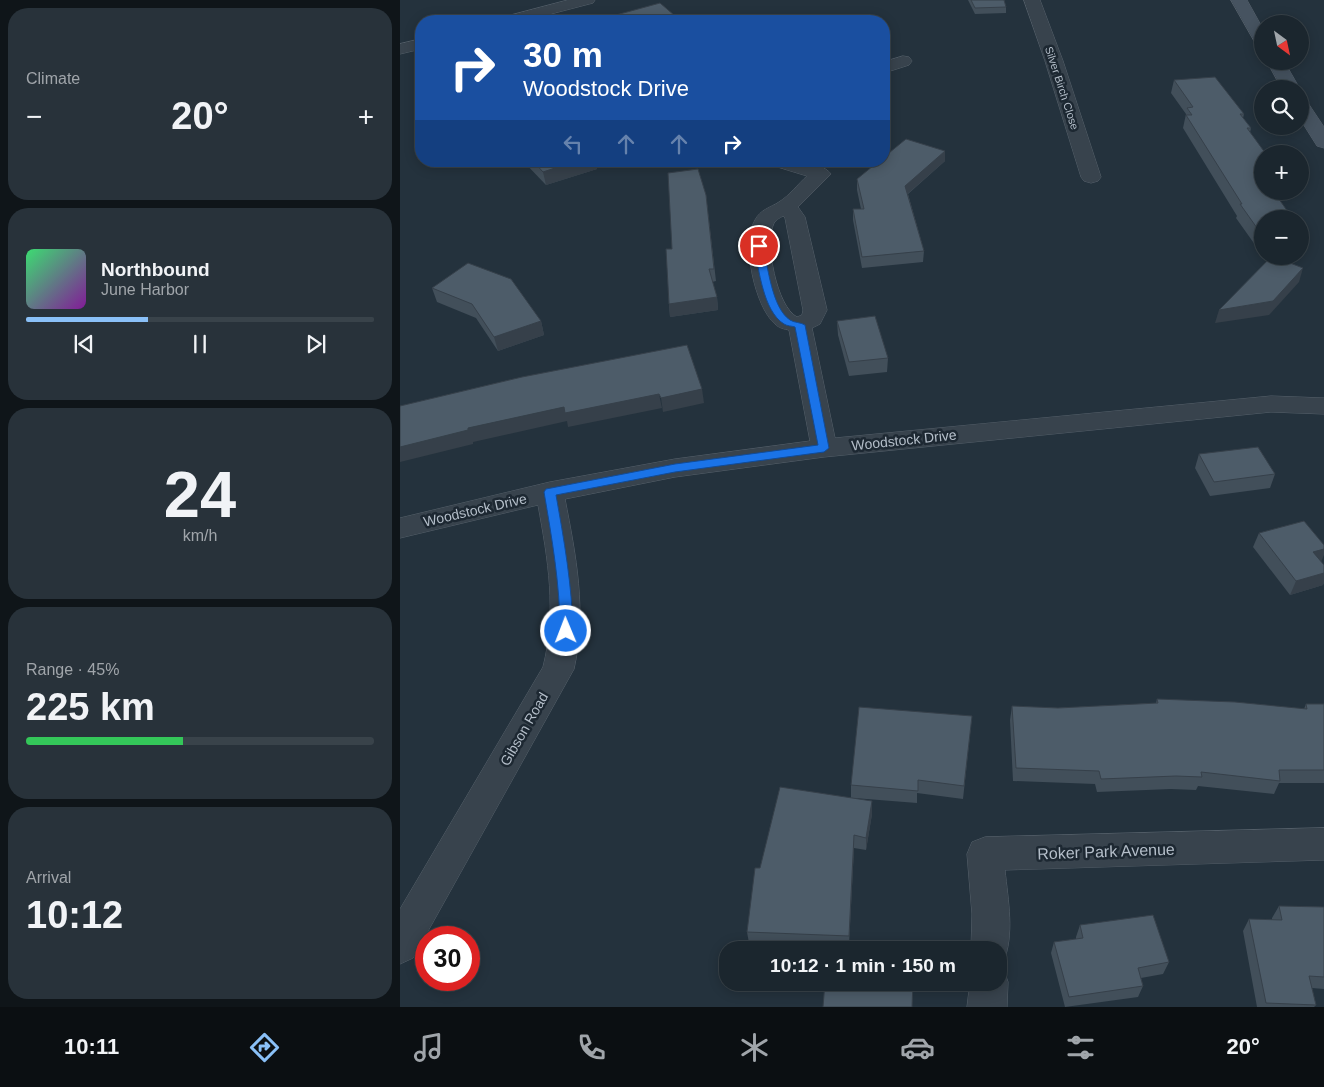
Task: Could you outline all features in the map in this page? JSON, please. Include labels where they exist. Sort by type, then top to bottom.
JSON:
[{"type":"main road","points":[[1239,0],[1254,26]]},
{"type":"main road","points":[[1309,117],[1323,138]]},
{"type":"street","points":[[529,15],[587,0]]},
{"type":"street","name":"Silver Birch Close","points":[[1032,0],[1054,60],[1091,177]]},
{"type":"street","points":[[400,49],[415,45]]},
{"type":"street","points":[[890,66],[903,61]]},
{"type":"street","points":[[786,207],[795,218],[815,310],[812,319],[800,325],[788,322],[775,310],[766,282],[759,246],[760,230],[764,221],[772,214],[786,207],[821,174],[798,167]]},
{"type":"street","points":[[800,325],[824,448]]},
{"type":"street","name":"Woodstock Drive","points":[[400,528],[550,492],[675,468],[824,448],[1222,408],[1271,404],[1324,406]]},
{"type":"street","name":"Gibson Road","points":[[400,944],[560,663],[566,631],[566,599],[562,559],[550,492]]},
{"type":"street","name":"Roker Park Avenue","points":[[990,941],[991,914],[985,854],[1324,844]]},
{"type":"street","points":[[987,1007],[988,991]]},
{"type":"building","points":[[971,0],[1004,0],[1006,7],[975,8]]},
{"type":"building","points":[[660,3],[674,15],[616,15]]},
{"type":"building","points":[[1215,77],[1244,114],[1240,114],[1251,128],[1247,128],[1259,145],[1254,145],[1254,200],[1280,200],[1287,210],[1254,210],[1254,224],[1186,115],[1192,115],[1187,108],[1193,107],[1174,80]]},
{"type":"building","points":[[906,139],[945,151],[905,186],[924,251],[862,257],[853,209],[864,209],[857,179],[872,167],[890,167],[890,152]]},
{"type":"building","points":[[538,167],[558,167],[543,172]]},
{"type":"building","points":[[698,169],[706,195],[714,269],[709,269],[717,297],[669,304],[666,249],[672,249],[668,173]]},
{"type":"building","points":[[468,263],[511,279],[541,321],[494,337],[472,304],[432,288]]},
{"type":"building","points":[[1263,265],[1295,265],[1303,268],[1273,301],[1219,310]]},
{"type":"building","points":[[875,316],[888,358],[849,362],[837,321]]},
{"type":"building","points":[[687,345],[702,389],[661,398],[659,394],[565,413],[564,407],[468,428],[468,430],[400,447],[400,406],[522,377]]},
{"type":"building","points":[[1258,447],[1275,474],[1214,482],[1199,454]]},
{"type":"building","points":[[1304,521],[1324,545],[1324,549],[1313,552],[1324,565],[1324,573],[1296,581],[1259,533]]},
{"type":"building","points":[[1157,699],[1235,702],[1307,709],[1306,704],[1324,704],[1324,770],[1279,770],[1280,781],[1201,772],[1202,777],[1176,776],[1101,779],[1099,771],[1016,768],[1012,706],[1058,708],[1158,703]]},
{"type":"building","points":[[859,707],[972,716],[964,786],[918,780],[918,791],[851,785]]},
{"type":"building","points":[[780,787],[872,801],[866,838],[854,835],[849,936],[747,932],[755,868],[760,868]]},
{"type":"building","points":[[1279,906],[1324,907],[1324,977],[1309,976],[1316,1005],[1266,1003],[1249,919],[1282,920]]},
{"type":"building","points":[[1153,915],[1169,962],[1138,968],[1143,986],[1069,997],[1054,942],[1083,938],[1080,925]]},
{"type":"building","points":[[824,991],[913,991],[912,1007],[823,1007]]},
{"type":"route","points":[[566,631],[566,599],[562,559],[550,492],[675,468],[824,448],[800,325],[781,318],[775,310],[766,282],[759,246]]}]
